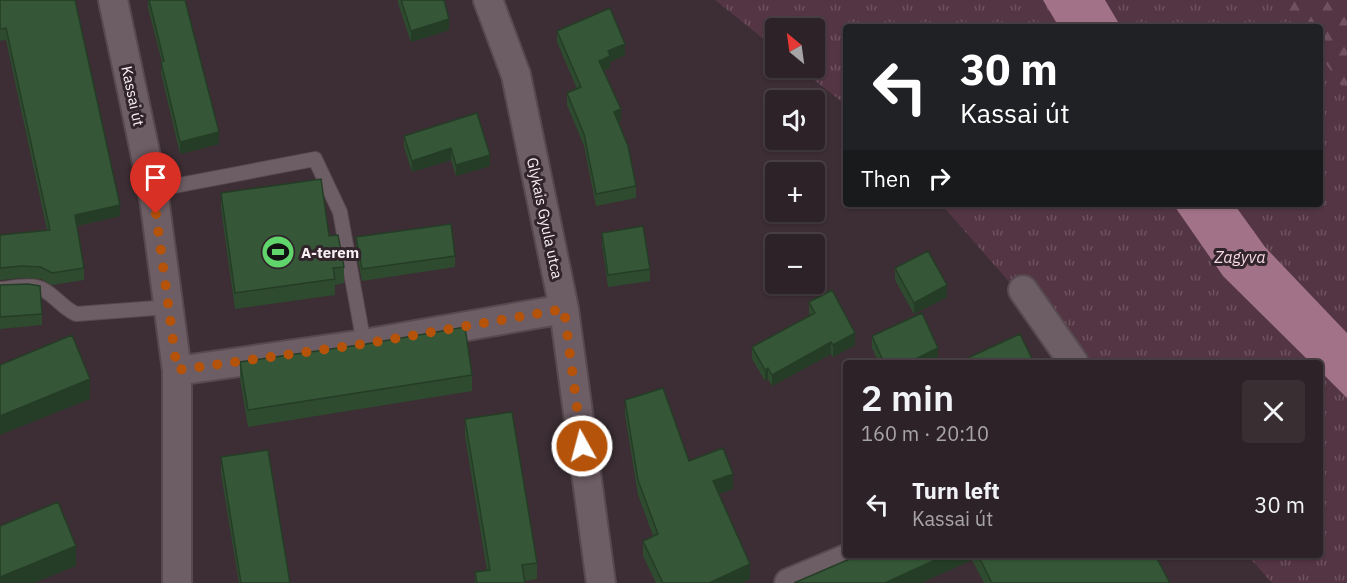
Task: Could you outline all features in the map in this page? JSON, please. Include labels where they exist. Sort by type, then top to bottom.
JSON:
[{"type":"street","name":"Kassai út","points":[[113,0],[153,190],[177,370],[177,583]]},
{"type":"street","name":"Glykais Gyula utca","points":[[488,0],[516,75],[564,309],[601,583]]},
{"type":"street","points":[[1023,290],[1072,360]]},
{"type":"street","points":[[177,370],[364,344],[564,309]]},
{"type":"street","points":[[789,583],[849,558]]},
{"type":"lane","points":[[153,190],[315,159],[340,212],[364,344]]},
{"type":"lane","points":[[0,289],[33,286],[44,290],[66,310],[76,314],[169,308]]},
{"type":"green space","points":[[715,0],[1347,0],[1347,583],[1272,583],[1250,558],[1323,558],[1323,360],[1077,360],[944,207],[1323,207],[1323,24],[843,24],[843,103],[812,78],[825,78],[825,18],[765,18],[765,40]]},
{"type":"green space","points":[[1282,0],[1347,0],[1347,94],[1323,59],[1323,24],[1299,24]]},
{"type":"water","points":[[1043,0],[1105,0],[1119,24],[1057,24]]},
{"type":"water","name":"Zagyva","points":[[1175,207],[1236,207],[1265,247],[1347,333],[1347,398],[1323,374],[1323,360],[1308,360],[1223,276]]},
{"type":"building","points":[[0,0],[75,0],[120,205],[75,215],[84,268],[52,273],[41,267],[0,268],[0,235],[50,230],[6,28],[0,29]]},
{"type":"building","points":[[149,0],[185,0],[219,132],[180,142]]},
{"type":"building","points":[[401,0],[444,0],[449,19],[411,31]]},
{"type":"building","points":[[610,8],[625,44],[608,51],[610,56],[599,61],[621,109],[614,112],[628,146],[636,186],[596,194],[584,134],[567,93],[581,87],[557,31]]},
{"type":"building","points":[[477,113],[490,155],[456,165],[451,148],[412,161],[404,136]]},
{"type":"building","name":"A-terem","points":[[321,179],[329,236],[338,235],[344,267],[333,268],[335,279],[235,293],[221,193]]},
{"type":"building","points":[[451,224],[455,256],[362,269],[356,237]]},
{"type":"building","points":[[643,226],[650,269],[608,275],[602,233]]},
{"type":"building","points":[[928,251],[947,285],[914,303],[895,268]]},
{"type":"building","points":[[0,285],[40,286],[42,314],[0,317]]},
{"type":"building","points":[[832,290],[855,333],[833,345],[831,342],[772,375],[768,368],[765,370],[752,347],[815,313],[809,302]]},
{"type":"building","points":[[922,313],[938,348],[913,360],[883,360],[872,336]]},
{"type":"building","points":[[465,327],[472,375],[248,410],[240,362]]},
{"type":"building","points":[[1020,334],[1033,360],[963,360]]},
{"type":"building","points":[[72,335],[90,379],[0,416],[0,365]]},
{"type":"building","points":[[663,388],[689,461],[723,448],[733,474],[713,481],[750,564],[709,583],[663,583],[643,541],[658,534],[638,480],[625,400]]},
{"type":"building","points":[[512,412],[537,563],[522,565],[525,583],[477,583],[475,572],[490,570],[465,419]]},
{"type":"building","points":[[268,450],[290,583],[241,583],[221,457]]},
{"type":"building","points":[[58,502],[76,546],[0,577],[0,526]]},
{"type":"building","points":[[852,558],[939,558],[885,583],[794,583]]},
{"type":"building","points":[[980,558],[1157,558],[1170,583],[992,583]]},
{"type":"place","name":"A-terem","points":[[278,252]]},
{"type":"route","points":[[156,214],[177,370],[364,344],[564,309],[582,446]]}]
